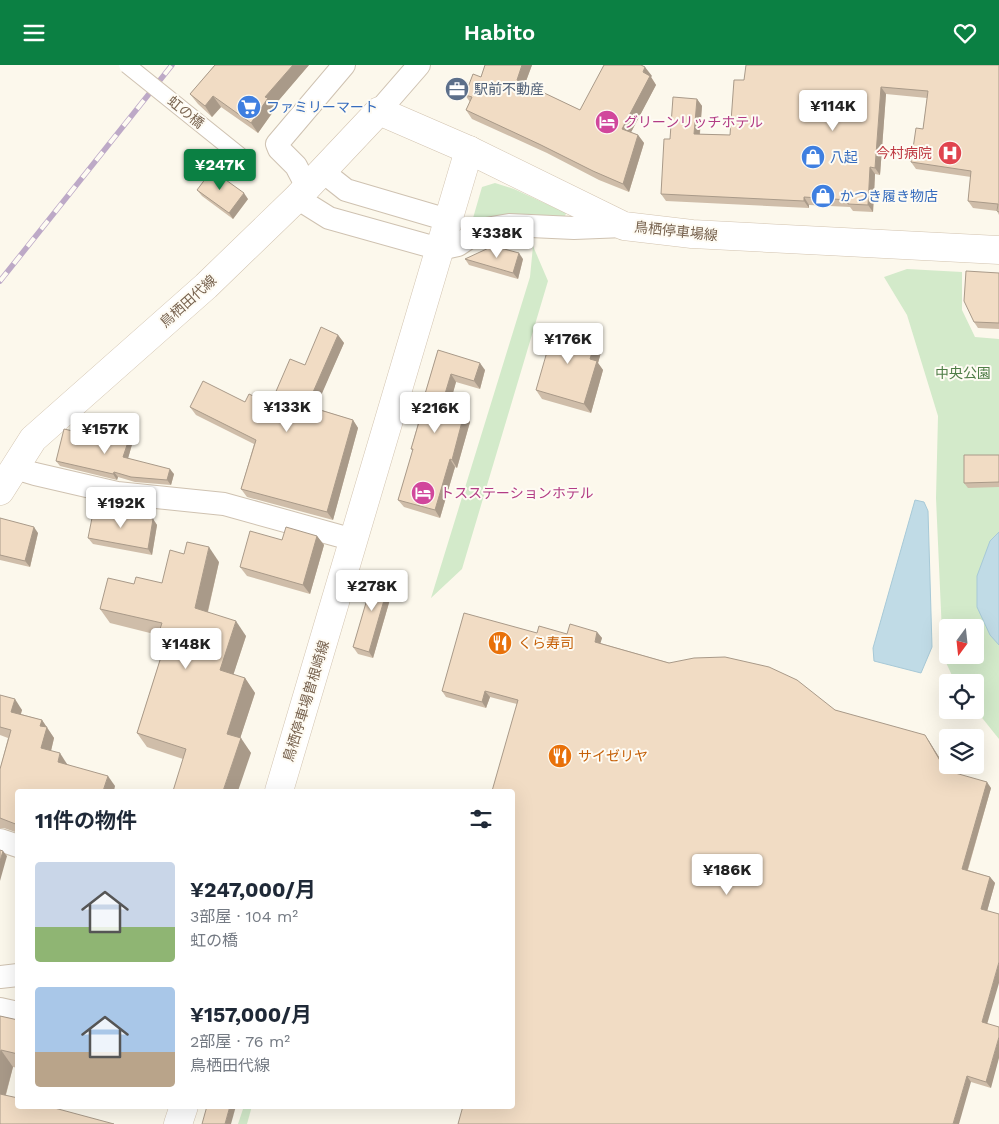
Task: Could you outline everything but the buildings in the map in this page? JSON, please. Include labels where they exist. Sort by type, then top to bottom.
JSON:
[{"type":"main road","name":"鳥栖田代線","points":[[0,491],[33,439],[206,286],[309,185],[379,111]]},
{"type":"main road","name":"鳥栖停車場線","points":[[379,111],[469,150],[624,226],[692,234],[999,250]]},
{"type":"main road","name":"鳥栖停車場曽根崎線","points":[[280,789],[469,150]]},
{"type":"main road","points":[[178,1124],[183,1109]]},
{"type":"street","name":"虹の橋","points":[[127,65],[244,159]]},
{"type":"street","points":[[344,65],[277,144],[309,185],[329,218],[440,249],[458,245],[480,230],[509,225],[574,228],[624,226]]},
{"type":"street","points":[[379,111],[419,65]]},
{"type":"street","points":[[309,185],[346,190],[448,220]]},
{"type":"street","points":[[15,468],[35,475],[117,493],[224,504],[354,540]]},
{"type":"street","points":[[0,840],[15,845]]},
{"type":"street","points":[[0,977],[15,975]]},
{"type":"street","points":[[0,1009],[15,1012]]},
{"type":"green space","points":[[495,183],[514,189],[566,213],[564,220],[471,225],[482,187]]},
{"type":"green space","points":[[533,246],[548,281],[462,569],[431,598],[530,277]]},
{"type":"green space","name":"中央公園","points":[[907,269],[962,272],[962,310],[975,337],[999,339],[999,739],[983,719],[984,674],[951,674],[947,664],[984,664],[984,619],[941,619],[936,498],[938,416],[907,315],[884,277]]},
{"type":"green space","points":[[243,1109],[251,1109],[247,1124],[238,1124]]},
{"type":"water","points":[[915,500],[924,502],[928,511],[932,647],[921,673],[874,661],[873,648]]},
{"type":"water","points":[[999,532],[999,645],[990,635],[977,607],[977,576],[990,541]]},
{"type":"railway","points":[[0,281],[172,65]]},
{"type":"place","name":"駅前不動産","points":[[457,89]]},
{"type":"place","name":"ファミリーマート","points":[[249,107]]},
{"type":"place","name":"グリーンリッチホテル","points":[[607,122]]},
{"type":"place","name":"今村病院","points":[[950,153]]},
{"type":"place","name":"八起","points":[[813,157]]},
{"type":"place","name":"かつき履き物店","points":[[823,196]]},
{"type":"place","name":"トスステーションホテル","points":[[423,493]]},
{"type":"place","name":"くら寿司","points":[[500,643]]},
{"type":"place","name":"サイゼリヤ","points":[[560,756]]}]
